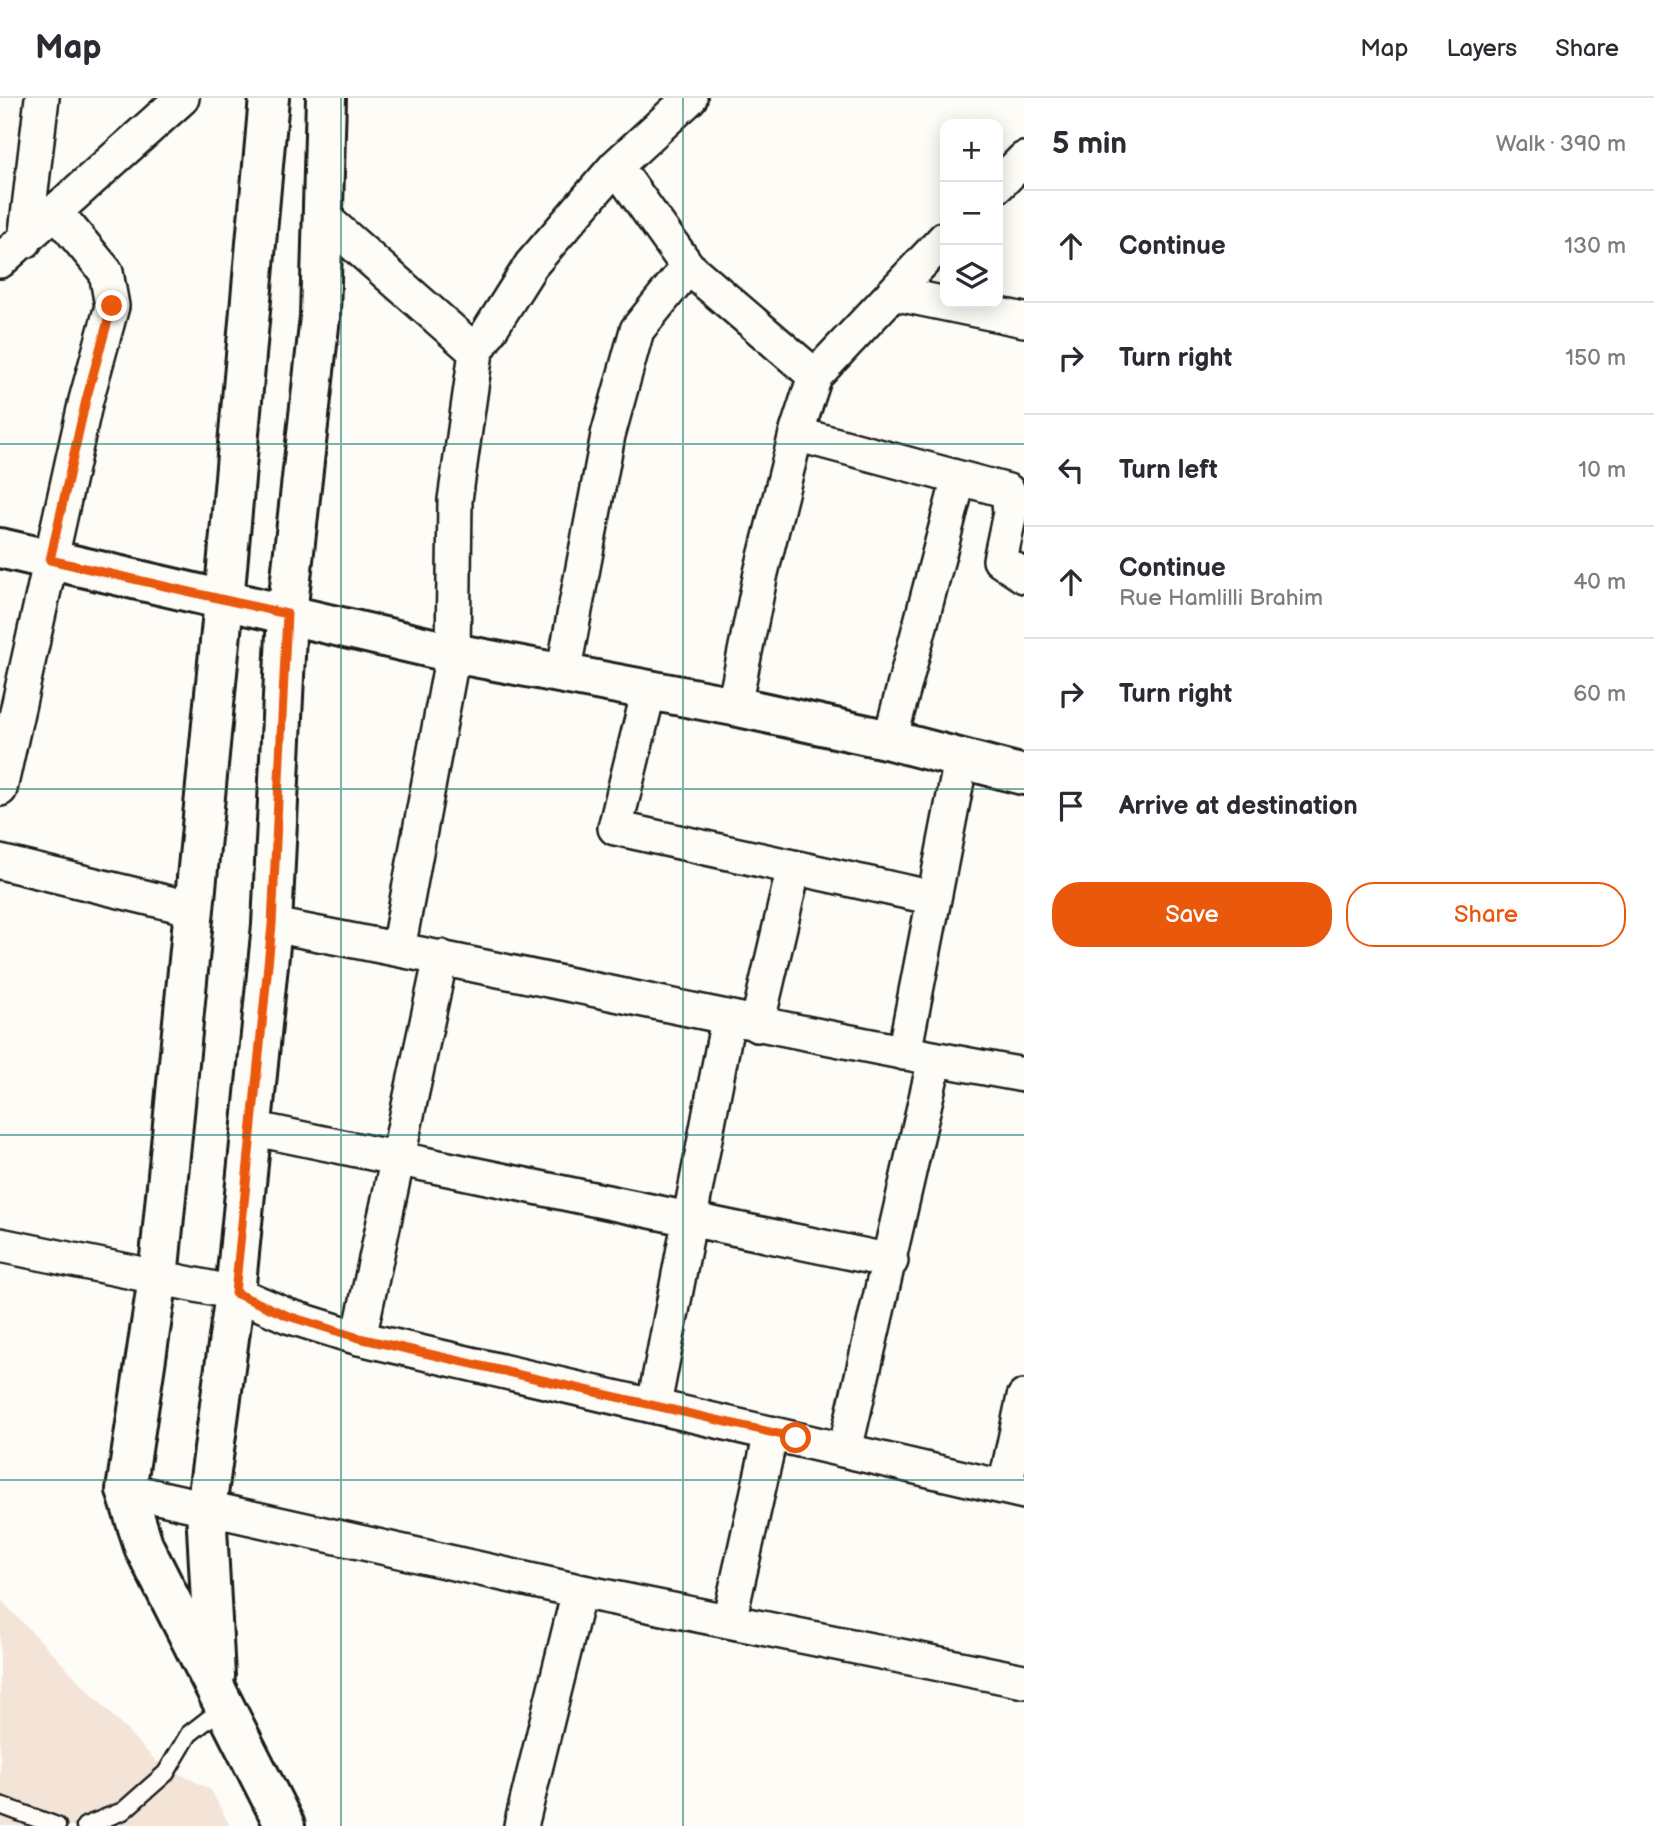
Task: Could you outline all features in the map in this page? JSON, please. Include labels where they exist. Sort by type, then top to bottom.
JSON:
[{"type":"street","points":[[8,252],[42,98]]},
{"type":"street","points":[[8,252],[182,98]]},
{"type":"street","points":[[269,98],[224,601],[158,1278],[126,1490],[144,1547],[285,1826]]},
{"type":"street","points":[[220,1699],[206,1509],[235,1293],[272,925],[287,614],[320,317],[326,98]]},
{"type":"street","points":[[398,948],[453,653],[455,500],[476,352],[531,265],[615,166],[690,98]]},
{"type":"street","points":[[615,166],[688,267],[815,376]]},
{"type":"street","points":[[0,789],[86,400],[112,306],[106,272],[56,212]]},
{"type":"street","points":[[324,218],[476,352]]},
{"type":"street","points":[[734,706],[761,573],[796,434],[815,376],[940,243]]},
{"type":"street","points":[[563,674],[608,435],[637,330],[688,267]]},
{"type":"street","points":[[892,293],[1024,320]]},
{"type":"street","points":[[796,434],[1008,491],[1010,513],[1000,560],[1024,576]]},
{"type":"street","points":[[890,740],[959,478]]},
{"type":"street","points":[[0,548],[453,653],[734,706],[890,740],[1024,775]]},
{"type":"street","points":[[649,690],[615,828],[934,898]]},
{"type":"street","points":[[845,1450],[891,1261],[919,1056],[934,898],[961,760]]},
{"type":"street","points":[[0,862],[194,909]]},
{"type":"street","points":[[654,1405],[689,1221],[743,1022],[794,867]]},
{"type":"street","points":[[272,925],[398,948],[743,1022],[1024,1075]]},
{"type":"street","points":[[359,1338],[441,957]]},
{"type":"street","points":[[251,1128],[891,1261]]},
{"type":"street","points":[[0,1245],[235,1293],[288,1316],[359,1338],[1014,1489],[1024,1397]]},
{"type":"street","points":[[729,1621],[771,1433]]},
{"type":"street","points":[[126,1490],[579,1591],[1024,1681]]},
{"type":"street","points":[[521,1826],[579,1591]]},
{"type":"lane","points":[[111,1826],[125,1818],[166,1773],[189,1734],[220,1699]]},
{"type":"lane","points":[[0,1805],[57,1826]]},
{"type":"lane","points":[[85,1826],[125,1818]]},
{"type":"shaded area","points":[[0,1599],[157,1762],[211,1790],[230,1826],[0,1826]]},
{"type":"route","points":[[112,306],[86,400],[50,560],[287,614],[272,925],[235,1293],[288,1316],[359,1338],[796,1438]]}]
